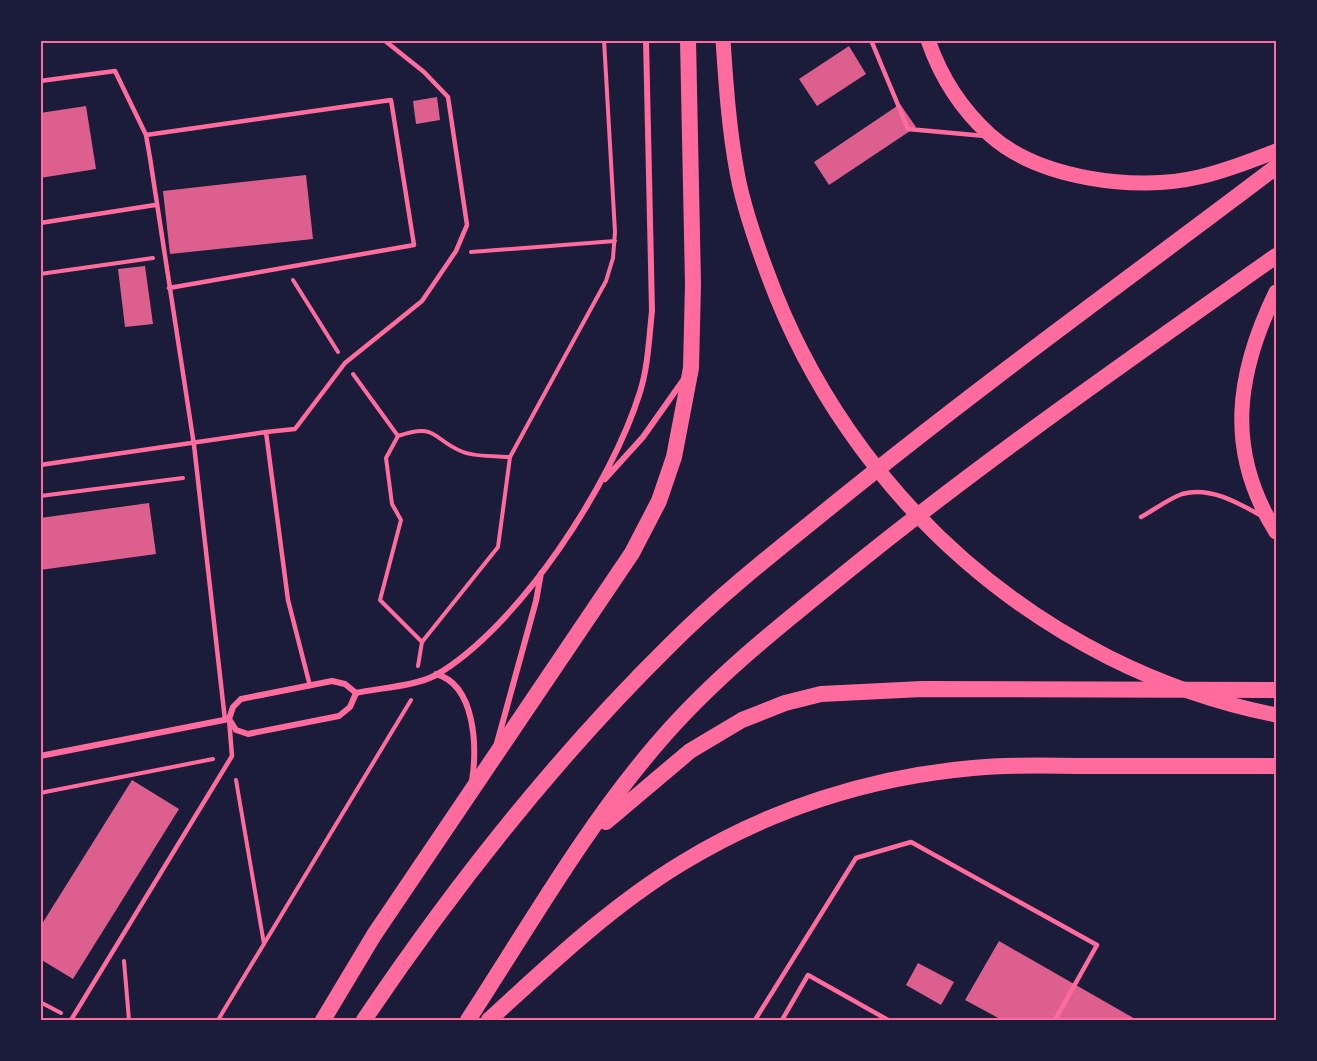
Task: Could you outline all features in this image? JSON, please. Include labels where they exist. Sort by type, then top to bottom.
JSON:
[{"type":"highway","points":[[323,1020],[374,935],[632,553],[659,501],[674,457],[691,368],[693,284],[688,40]]},
{"type":"highway","points":[[364,1020],[426,929],[504,827],[583,734],[673,642],[742,579],[902,449],[1276,167]]},
{"type":"highway","points":[[468,1020],[583,842],[656,745],[710,688],[782,624],[935,499],[1276,256]]},
{"type":"highway","points":[[583,842],[690,751],[742,720],[785,703],[821,694],[922,689],[1276,690]]},
{"type":"highway","points":[[489,1020],[566,950],[628,899],[682,863],[736,833],[782,812],[827,797],[874,784],[973,768],[1276,766]]},
{"type":"main road","points":[[723,40],[727,100],[737,174],[756,242],[779,307],[809,368],[858,447],[912,510],[963,561],[1020,604],[1093,650],[1163,683],[1241,708],[1276,715]]},
{"type":"main road","points":[[928,40],[936,64],[954,96],[991,136],[1033,161],[1070,175],[1118,183],[1163,182],[1198,177],[1276,151]]},
{"type":"main road","points":[[1272,525],[1249,473],[1240,423],[1243,382],[1258,329],[1276,292]]},
{"type":"street","points":[[356,693],[415,681],[436,674],[500,625],[542,572],[600,484],[634,410],[641,389],[652,311],[646,40]]},
{"type":"street","points":[[600,484],[643,437],[691,368]]},
{"type":"street","points":[[491,761],[542,572]]},
{"type":"street","points":[[436,674],[448,678],[458,688],[468,711],[473,738],[474,767],[470,792]]},
{"type":"street","points":[[227,719],[232,707],[241,699],[332,681],[345,684],[356,693]]},
{"type":"street","points":[[227,719],[236,730],[248,734],[339,716],[350,707],[356,693]]},
{"type":"street","points":[[40,756],[227,719]]},
{"type":"lane","points":[[40,465],[295,429],[345,363],[422,302],[456,251],[467,225],[448,97],[424,72],[384,40]]},
{"type":"lane","points":[[871,40],[908,129],[991,136]]},
{"type":"lane","points":[[40,81],[115,71],[146,135],[155,205],[194,445],[232,756],[72,1020]]},
{"type":"lane","points":[[146,135],[391,100],[414,244],[169,288]]},
{"type":"lane","points":[[40,223],[155,205]]},
{"type":"lane","points":[[266,432],[288,600],[310,686]]},
{"type":"lane","points":[[1141,517],[1181,494],[1206,492],[1238,502],[1272,525]]},
{"type":"lane","points":[[754,1020],[856,858],[911,842],[1097,945],[1055,1020]]},
{"type":"lane","points":[[782,1020],[808,975],[888,1020]]},
{"type":"path","points":[[218,1020],[410,705],[422,642],[498,547],[510,457],[606,281],[615,241],[604,40]]},
{"type":"path","points":[[456,251],[481,252],[615,241]]},
{"type":"path","points":[[40,274],[164,257]]},
{"type":"path","points":[[422,642],[380,600],[401,520],[392,504],[386,458],[398,436],[416,430],[435,433],[463,452],[510,457]]},
{"type":"path","points":[[40,496],[198,476]]},
{"type":"path","points":[[40,793],[232,756],[264,944]]},
{"type":"path","points":[[122,938],[129,1020]]},
{"type":"path","points":[[40,1002],[72,1020]]},
{"type":"building","points":[[849,46],[866,74],[817,106],[799,79]]},
{"type":"building","points":[[437,97],[440,120],[416,124],[413,101]]},
{"type":"building","points":[[900,104],[916,127],[829,185],[814,162]]},
{"type":"building","points":[[86,106],[96,169],[40,178],[40,113]]},
{"type":"building","points":[[306,175],[313,239],[170,254],[163,191]]},
{"type":"building","points":[[145,266],[153,324],[125,327],[118,269]]},
{"type":"building","points":[[149,503],[156,554],[40,570],[40,518]]},
{"type":"building","points":[[132,780],[179,809],[73,979],[40,959],[40,927]]},
{"type":"building","points":[[999,941],[1137,1020],[1002,1020],[965,1000]]},
{"type":"building","points":[[918,963],[954,982],[941,1005],[906,985]]}]
